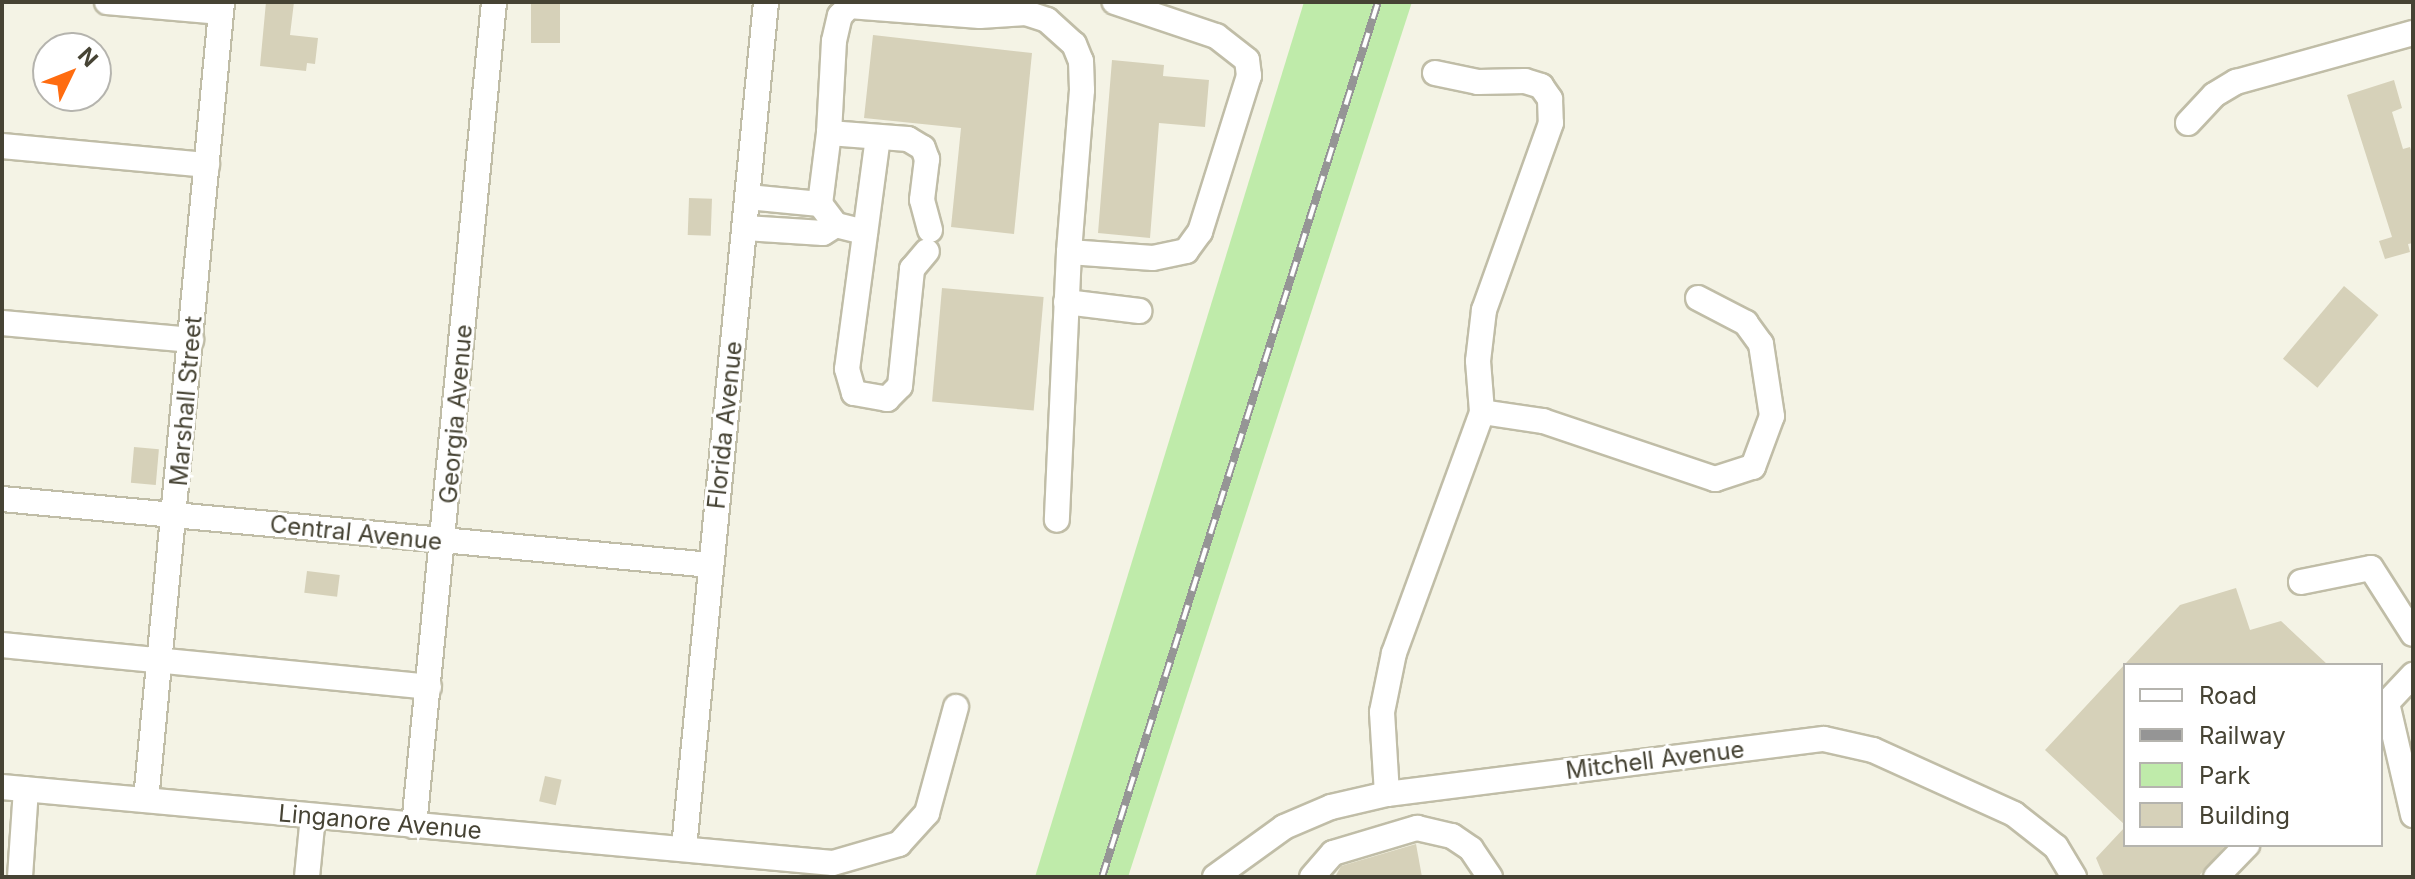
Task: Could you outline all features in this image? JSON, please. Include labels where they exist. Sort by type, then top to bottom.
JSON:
[{"type":"street","points":[[107,2],[222,7]]},
{"type":"street","name":"Georgia Avenue","points":[[414,826],[494,2]]},
{"type":"street","name":"Florida Avenue","points":[[684,848],[766,2]]},
{"type":"street","points":[[1069,252],[1153,258],[1186,251],[1200,232],[1249,76],[1247,60],[1216,36],[1115,2]]},
{"type":"street","points":[[865,232],[836,225],[820,204],[829,133],[834,41],[840,16],[849,6],[980,16],[1028,7],[1061,30],[1081,61],[1057,520]]},
{"type":"street","name":"Marshall Street","points":[[146,800],[177,515],[222,7]]},
{"type":"street","points":[[2188,123],[2214,95],[2236,82],[2413,33]]},
{"type":"street","points":[[1387,794],[1382,712],[1394,653],[1482,412],[1478,361],[1484,310],[1551,123],[1550,99],[1541,86],[1525,81],[1478,82],[1435,73]]},
{"type":"street","points":[[829,133],[908,139],[923,148],[927,159],[922,200],[928,241],[912,269],[900,386],[887,399],[866,397],[849,389],[847,369],[878,137]]},
{"type":"street","points":[[2,146],[207,165]]},
{"type":"street","points":[[748,197],[820,204]]},
{"type":"street","points":[[745,228],[823,233],[836,225]]},
{"type":"street","points":[[1482,412],[1543,421],[1715,479],[1736,476],[1753,467],[1772,416],[1761,344],[1746,323],[1698,298]]},
{"type":"street","points":[[1066,302],[1139,311]]},
{"type":"street","points":[[2,323],[191,340]]},
{"type":"street","name":"Central Avenue","points":[[2,499],[711,565]]},
{"type":"street","points":[[2301,582],[2371,568],[2413,634]]},
{"type":"street","points":[[2,645],[429,687]]},
{"type":"street","points":[[2413,675],[2384,706],[2413,815]]},
{"type":"street","name":"Linganore Avenue","points":[[14,788],[684,848],[758,866],[833,863],[899,844],[927,813],[956,707]]},
{"type":"street","name":"Mitchell Avenue","points":[[1215,877],[1284,827],[1331,807],[1387,794],[1824,739],[1873,750],[2014,814],[2056,847],[2074,877]]},
{"type":"street","points":[[14,788],[20,877]]},
{"type":"street","points":[[307,877],[313,816]]},
{"type":"street","points":[[1316,874],[1333,853],[1417,828],[1452,836],[1471,849],[1490,877]]},
{"type":"street","points":[[2216,877],[2245,847]]},
{"type":"green space","points":[[1304,2],[1412,2],[1128,877],[1035,877]]},
{"type":"building","points":[[266,2],[294,2],[290,35],[318,38],[315,64],[307,63],[306,71],[260,66]]},
{"type":"building","points":[[531,2],[560,2],[560,43],[531,43]]},
{"type":"building","points":[[873,35],[1032,53],[1014,234],[951,227],[961,128],[864,118]]},
{"type":"building","points":[[1112,60],[1164,65],[1163,76],[1209,80],[1205,127],[1159,123],[1150,238],[1098,233]]},
{"type":"building","points":[[2394,80],[2402,108],[2392,112],[2403,149],[2410,147],[2413,157],[2413,243],[2408,244],[2410,252],[2385,259],[2379,241],[2392,237],[2347,95]]},
{"type":"building","points":[[689,198],[712,199],[711,236],[688,235]]},
{"type":"building","points":[[2344,286],[2378,315],[2317,388],[2283,359]]},
{"type":"building","points":[[942,288],[1044,297],[1034,410],[932,402]]},
{"type":"building","points":[[134,447],[159,449],[156,485],[131,483]]},
{"type":"building","points":[[307,571],[340,575],[337,597],[304,593]]},
{"type":"building","points":[[2236,588],[2250,630],[2281,621],[2326,663],[2126,663],[2180,605]]},
{"type":"building","points":[[2123,666],[2123,823],[2045,750]]},
{"type":"building","points":[[545,776],[562,780],[556,805],[539,801]]},
{"type":"building","points":[[2123,829],[2123,847],[2224,847],[2198,877],[2104,877],[2096,858]]},
{"type":"building","points":[[1416,844],[1422,877],[1335,877],[1341,866]]},
{"type":"railway","points":[[1102,877],[1378,2]]}]
